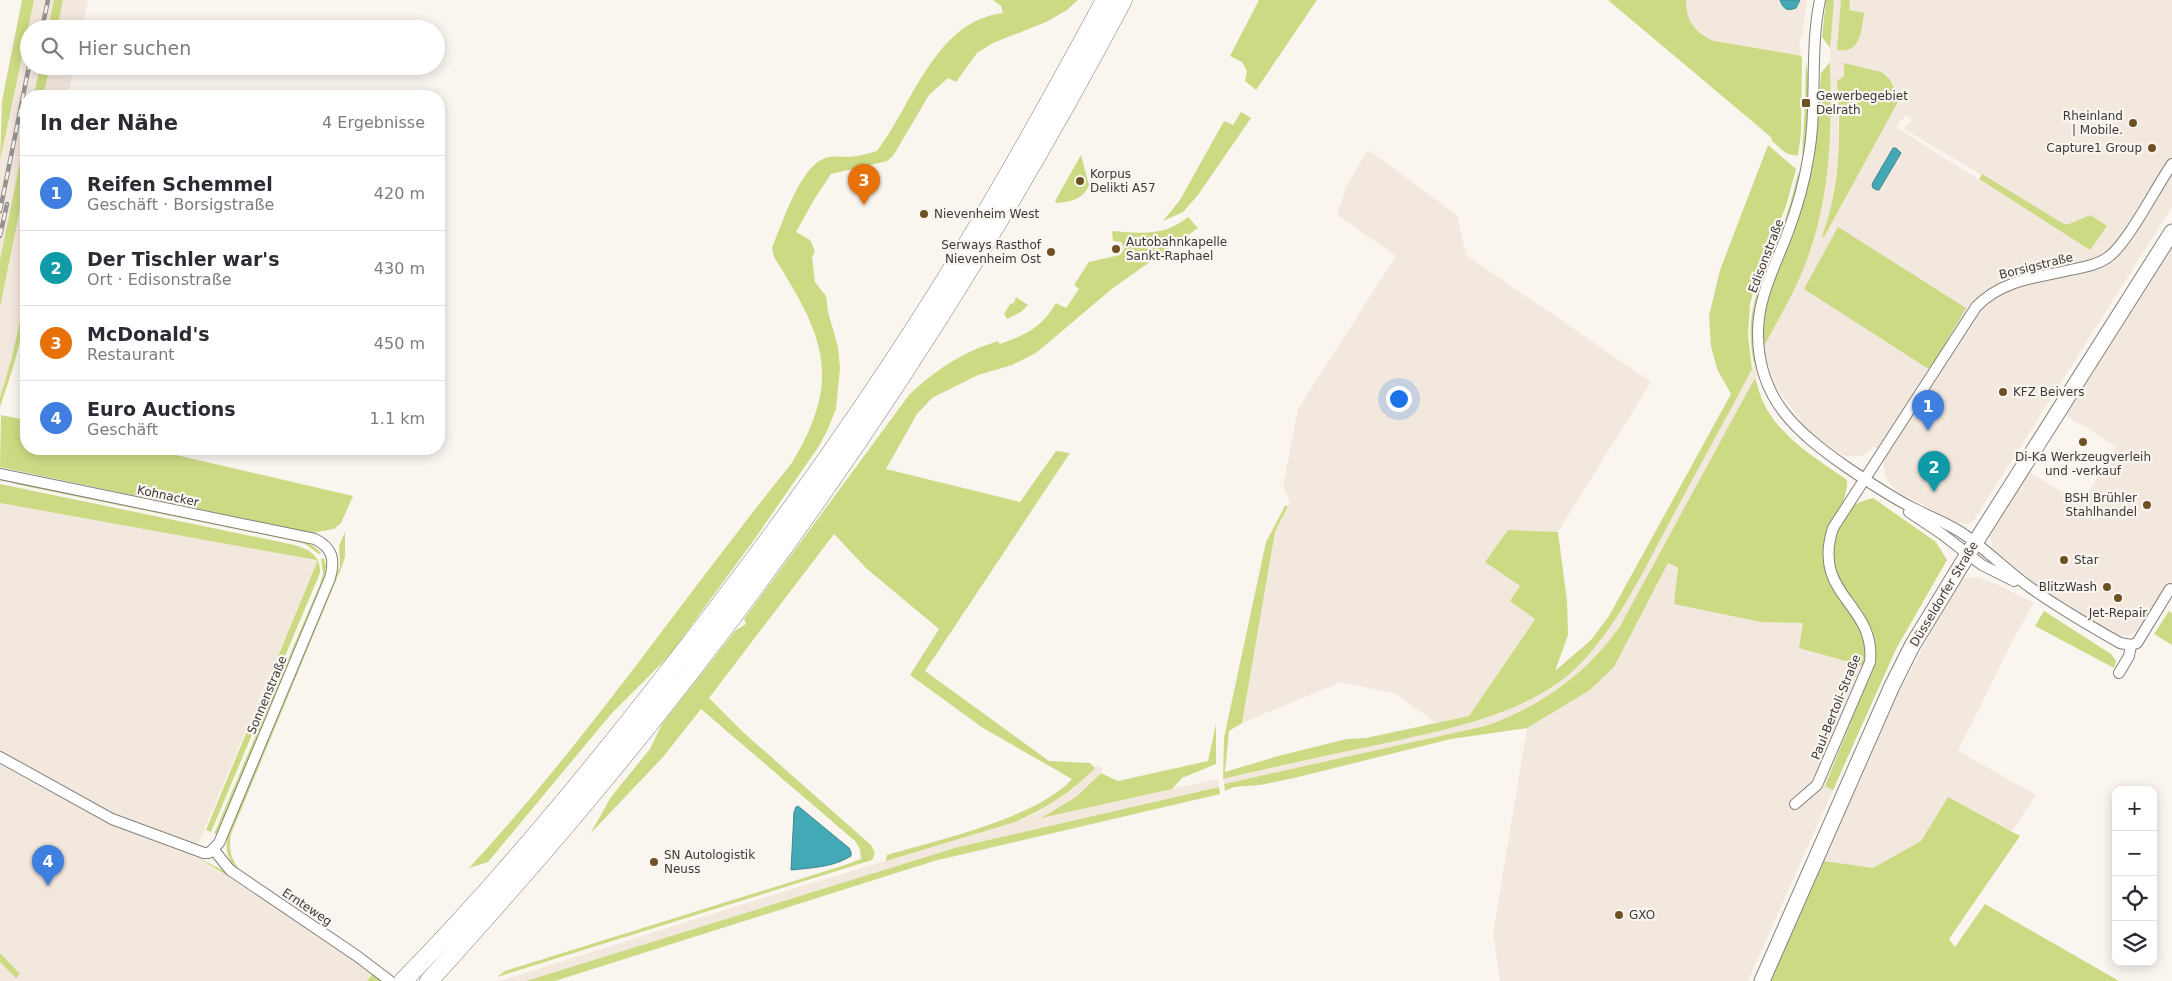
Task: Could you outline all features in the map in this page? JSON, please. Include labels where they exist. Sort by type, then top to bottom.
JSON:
[{"type":"highway","points":[[408,976],[502,874],[588,774],[702,630],[793,508],[934,298],[1049,103],[1105,0]]},
{"type":"highway","points":[[429,981],[497,905],[636,740],[734,614],[843,463],[919,350],[998,222],[1067,104],[1123,0]]},
{"type":"main road","name":"Düsseldorfer Straße","points":[[1762,981],[1892,686],[1912,646],[1971,549],[2172,232]]},
{"type":"street","name":"Edisonstraße","points":[[1820,0],[1816,32],[1813,130],[1809,157],[1800,199],[1763,294],[1759,313],[1758,341],[1768,384],[1789,420],[1805,437],[1894,503],[1942,534],[1971,549],[1982,565],[2031,588],[2120,643],[2131,645]]},
{"type":"street","name":"Borsigstraße","points":[[1864,479],[1976,306],[1988,294],[2002,286],[2091,266],[2108,258],[2120,244],[2172,164]]},
{"type":"street","name":"Kohnacker","points":[[0,474],[315,539],[329,548]]},
{"type":"street","name":"Paul-Bertoli-Straße","points":[[1795,804],[1817,784],[1870,662],[1870,642],[1865,627],[1833,581],[1828,559],[1829,538],[1833,528],[1864,479]]},
{"type":"street","name":"Sonnenstraße","points":[[214,850],[219,843],[330,578],[334,563],[329,548]]},
{"type":"street","points":[[2119,674],[2129,656],[2131,645],[2137,643],[2170,589]]},
{"type":"street","points":[[0,757],[112,819],[204,853],[209,854],[214,850]]},
{"type":"street","name":"Ernteweg","points":[[214,850],[230,870],[357,956],[390,981]]},
{"type":"shaded area","points":[[34,0],[88,0],[84,20],[30,20]]},
{"type":"shaded area","points":[[1658,0],[1807,0],[1802,38],[1799,39],[1801,55],[1690,37]]},
{"type":"shaded area","points":[[1834,0],[2172,0],[2172,207],[1974,520],[1968,524],[1958,523],[1898,492],[1885,475],[1883,461],[1885,454],[1874,447],[1861,456],[1844,456],[1809,432],[1775,385],[1766,360],[1619,628],[1605,647],[1568,683],[1520,713],[1485,726],[1224,784],[1223,779],[1437,731],[1551,689],[1599,643],[1626,601],[1741,389],[1790,298],[1810,252],[1823,202],[1827,175],[1831,127],[1830,33]],"holes":[[[1844,64],[1887,75],[1896,88],[1899,100],[1824,237],[1822,236],[1832,204],[1839,155],[1837,81],[1844,76]],[[1906,115],[1912,120],[1904,129],[2064,224],[2069,224],[2090,215],[2107,227],[2090,250],[1896,127]]]},
{"type":"shaded area","points":[[20,66],[20,75],[72,75],[69,90],[20,90],[20,321],[0,398],[0,161]]},
{"type":"shaded area","points":[[1368,150],[1457,215],[1466,255],[1651,382],[1558,532],[1508,530],[1485,562],[1520,586],[1535,618],[1469,716],[1436,723],[1396,694],[1341,682],[1242,723],[1275,532],[1290,502],[1283,486],[1298,409],[1396,256],[1337,215],[1347,185]]},
{"type":"shaded area","points":[[2172,243],[2172,590],[2167,587],[2139,629],[2131,635],[2117,636],[2024,576],[1993,552],[1990,534],[2029,472],[2081,503],[2117,447],[2065,415]]},
{"type":"shaded area","points":[[0,503],[316,560],[317,562],[193,856],[256,893],[374,974],[367,981],[0,981]]},
{"type":"shaded area","points":[[1668,563],[1761,622],[1804,623],[1800,648],[1872,669],[1825,786],[1833,790],[1748,981],[1500,981],[1493,934],[1527,728],[1590,690],[1614,667]]},
{"type":"shaded area","points":[[1977,577],[1996,584],[2034,603],[2017,632],[1958,751],[2036,795],[2012,831],[1948,797],[1921,841],[1873,868],[1824,861],[1899,692],[1934,627],[1963,578]]},
{"type":"shaded area","points":[[1097,765],[1103,769],[1076,797],[1043,817],[1218,779],[1219,787],[958,847],[526,981],[500,981],[756,900],[1015,822],[1035,814],[1055,801],[1075,787]]},
{"type":"green space","points":[[22,0],[34,0],[30,20],[20,20],[20,66],[0,161],[2,101]]},
{"type":"green space","points":[[54,0],[63,0],[59,20],[50,20]]},
{"type":"green space","points":[[993,0],[1078,0],[1067,10],[1046,22],[993,43],[977,53],[956,82],[948,78],[929,95],[893,156],[887,161],[831,174],[796,232],[810,240],[815,251],[812,257],[815,282],[826,296],[828,312],[838,347],[840,368],[836,409],[828,429],[819,446],[756,537],[669,656],[612,713],[488,862],[469,868],[512,820],[594,720],[791,464],[807,434],[818,406],[822,381],[821,357],[815,334],[805,310],[774,257],[772,248],[799,185],[815,165],[823,159],[853,157],[877,151],[928,67],[943,48],[960,31],[980,19],[1003,13],[1001,6]]},
{"type":"green space","points":[[1259,0],[1317,0],[1256,90],[1245,81],[1247,71],[1242,62],[1230,56]]},
{"type":"green space","points":[[1608,0],[1686,0],[1690,20],[1697,30],[1707,38],[1714,41],[1802,57],[1801,133],[1798,155],[1787,153],[1780,148],[1771,140],[1772,138]]},
{"type":"green space","points":[[1826,0],[1834,0],[1830,48],[1822,37]]},
{"type":"green space","points":[[1841,0],[1850,0],[1849,10],[1864,13],[1862,27],[1855,45],[1845,50],[1837,50]]},
{"type":"green space","points":[[1806,62],[1808,74],[1808,98],[1805,97]]},
{"type":"green space","points":[[1830,62],[1831,110],[1829,157],[1817,228],[1800,276],[1763,348],[1765,306],[1808,181],[1816,140],[1821,73]]},
{"type":"green space","points":[[1844,63],[1885,74],[1893,84],[1899,100],[1824,237],[1822,236],[1833,198],[1836,179],[1839,140],[1837,81],[1844,76]]},
{"type":"green space","points":[[38,75],[48,75],[44,90],[35,90]]},
{"type":"green space","points":[[1805,104],[1807,105],[1808,137],[1802,154]]},
{"type":"green space","points":[[1241,112],[1251,118],[1198,195],[1183,212],[1163,221],[1180,200],[1224,121],[1233,125]]},
{"type":"green space","points":[[1768,145],[1796,169],[1786,206],[1757,278],[1750,304],[1748,335],[1752,369],[1622,609],[1589,655],[1570,674],[1549,689],[1530,700],[1489,717],[1425,734],[1223,779],[1224,738],[1266,542],[1285,506],[1288,506],[1275,532],[1242,723],[1229,731],[1225,772],[1282,755],[1347,739],[1366,738],[1469,716],[1535,619],[1510,601],[1520,586],[1485,562],[1508,530],[1558,532],[1567,601],[1568,635],[1555,671],[1591,640],[1609,616],[1731,394],[1717,369],[1711,346],[1709,316],[1720,270]]},
{"type":"green space","points":[[1081,155],[1089,185],[1080,197],[1057,203],[1055,201]]},
{"type":"green space","points":[[20,162],[20,209],[0,307],[0,260]]},
{"type":"green space","points":[[1798,173],[1795,198],[1756,306],[1754,321],[1757,360],[1754,364],[1751,345],[1752,312],[1760,283],[1785,221]]},
{"type":"green space","points":[[1982,174],[2064,224],[2069,224],[2090,215],[2107,226],[2090,250],[1979,179]]},
{"type":"green space","points":[[1188,217],[1198,228],[1113,288],[1036,353],[1012,365],[978,375],[932,398],[917,414],[886,469],[1020,502],[1056,451],[1070,453],[925,671],[1049,761],[1090,763],[1095,768],[1058,799],[1015,822],[886,861],[887,855],[959,835],[1012,816],[1056,793],[1072,779],[983,728],[910,675],[939,629],[867,569],[834,534],[709,698],[744,733],[871,845],[875,853],[872,860],[497,977],[505,971],[861,859],[860,849],[855,841],[701,709],[663,757],[590,834],[611,797],[650,749],[662,724],[735,631],[746,624],[744,619],[909,395],[950,362],[985,345],[998,341],[1000,344],[1026,333],[1045,319],[1056,303],[1066,308],[1079,289],[1074,285],[1089,262],[1120,255],[1124,249],[1121,242],[1113,241],[1112,231],[1142,233],[1161,231]]},
{"type":"green space","points":[[1838,227],[1966,308],[1931,368],[1927,368],[1804,289]]},
{"type":"green space","points":[[1016,297],[1028,305],[1021,312],[1007,319],[1004,314],[1010,304],[1014,303]]},
{"type":"green space","points":[[20,321],[20,341],[0,407],[0,398]]},
{"type":"green space","points":[[1755,378],[1764,404],[1780,427],[1812,456],[1847,480],[1846,493],[1842,504],[1827,535],[1823,559],[1831,586],[1860,629],[1866,652],[1863,666],[1799,648],[1803,623],[1761,622],[1674,604],[1678,568],[1668,563],[1614,667],[1590,690],[1527,728],[1451,739],[1294,778],[1260,785],[1234,787],[1225,791],[1224,784],[1485,726],[1524,709],[1560,688],[1606,645],[1619,628]]},
{"type":"green space","points":[[1,415],[20,419],[20,455],[176,455],[353,496],[341,523],[334,529],[311,533],[0,467]]},
{"type":"green space","points":[[16,482],[303,541],[315,547],[321,553],[319,554],[305,544],[294,541],[15,484]]},
{"type":"green space","points":[[0,484],[290,544],[312,553],[318,561],[320,573],[211,832],[206,830],[317,562],[316,560],[0,503]]},
{"type":"green space","points":[[1873,498],[1936,542],[1947,560],[1896,649],[1833,790],[1825,786],[1872,669],[1875,653],[1875,641],[1872,630],[1846,595],[1835,574],[1833,564],[1834,543],[1836,533],[1845,515],[1859,502]]},
{"type":"green space","points":[[345,532],[345,557],[342,566],[231,834],[230,846],[232,856],[244,875],[234,866],[228,856],[228,832],[340,566],[339,546]]},
{"type":"green space","points":[[324,558],[326,566],[323,582],[218,833],[214,834],[320,584],[323,574],[321,559]]},
{"type":"green space","points":[[2044,611],[2111,654],[2116,661],[2114,668],[2035,626]]},
{"type":"green space","points":[[2169,611],[2172,613],[2172,645],[2154,634]]},
{"type":"green space","points":[[1216,724],[1216,764],[1182,778],[1172,789],[1041,818],[1076,797],[1101,773],[1118,781],[1208,761]]},
{"type":"green space","points":[[1219,787],[1220,794],[934,861],[555,981],[526,981],[958,847]]},
{"type":"green space","points":[[1948,797],[2020,836],[1949,939],[1955,947],[1985,904],[2119,981],[1770,981],[1824,861],[1873,868],[1921,841]]},
{"type":"green space","points":[[193,855],[230,874],[383,979],[381,981],[367,981],[373,974],[256,893]]},
{"type":"green space","points":[[0,953],[20,974],[16,978],[0,962]]},
{"type":"water","points":[[1780,0],[1800,0],[1796,8],[1790,10],[1784,7]]},
{"type":"water","points":[[1893,148],[1896,148],[1901,153],[1879,190],[1877,190],[1873,188],[1872,184]]},
{"type":"water","points":[[798,806],[849,848],[851,856],[830,865],[791,870],[794,812]]},
{"type":"railway","points":[[44,20],[48,0]]},
{"type":"railway","points":[[24,90],[27,75]]},
{"type":"railway","points":[[0,211],[20,111]]},
{"type":"railway","points":[[0,236],[7,204]]},
{"type":"place","name":"Gewerbegebiet Delrath","points":[[1806,103]]},
{"type":"place","name":"Rheinland | Mobile.","points":[[2133,123]]},
{"type":"place","name":"Capture1 Group","points":[[2152,148]]},
{"type":"place","name":"Korpus Delikti A57","points":[[1080,181]]},
{"type":"place","name":"McDonald's","points":[[864,205]]},
{"type":"place","name":"Nievenheim West","points":[[924,214]]},
{"type":"place","name":"Autobahnkapelle Sankt-Raphael","points":[[1116,249]]},
{"type":"place","name":"Serways Rasthof Nievenheim Ost","points":[[1051,252]]},
{"type":"place","name":"KFZ Beivers","points":[[2003,392]]},
{"type":"place","name":"Reifen Schemmel","points":[[1928,431]]},
{"type":"place","name":"Di-Ka Werkzeugverleih und -verkauf","points":[[2083,442]]},
{"type":"place","name":"Der Tischler war's","points":[[1934,492]]},
{"type":"place","name":"BSH Brühler Stahlhandel","points":[[2147,505]]},
{"type":"place","name":"Star","points":[[2064,560]]},
{"type":"place","name":"BlitzWash","points":[[2107,587]]},
{"type":"place","name":"Jet-Repair","points":[[2118,598]]},
{"type":"place","name":"SN Autologistik Neuss","points":[[654,862]]},
{"type":"place","name":"Euro Auctions","points":[[48,886]]},
{"type":"place","name":"GXO","points":[[1619,915]]}]
